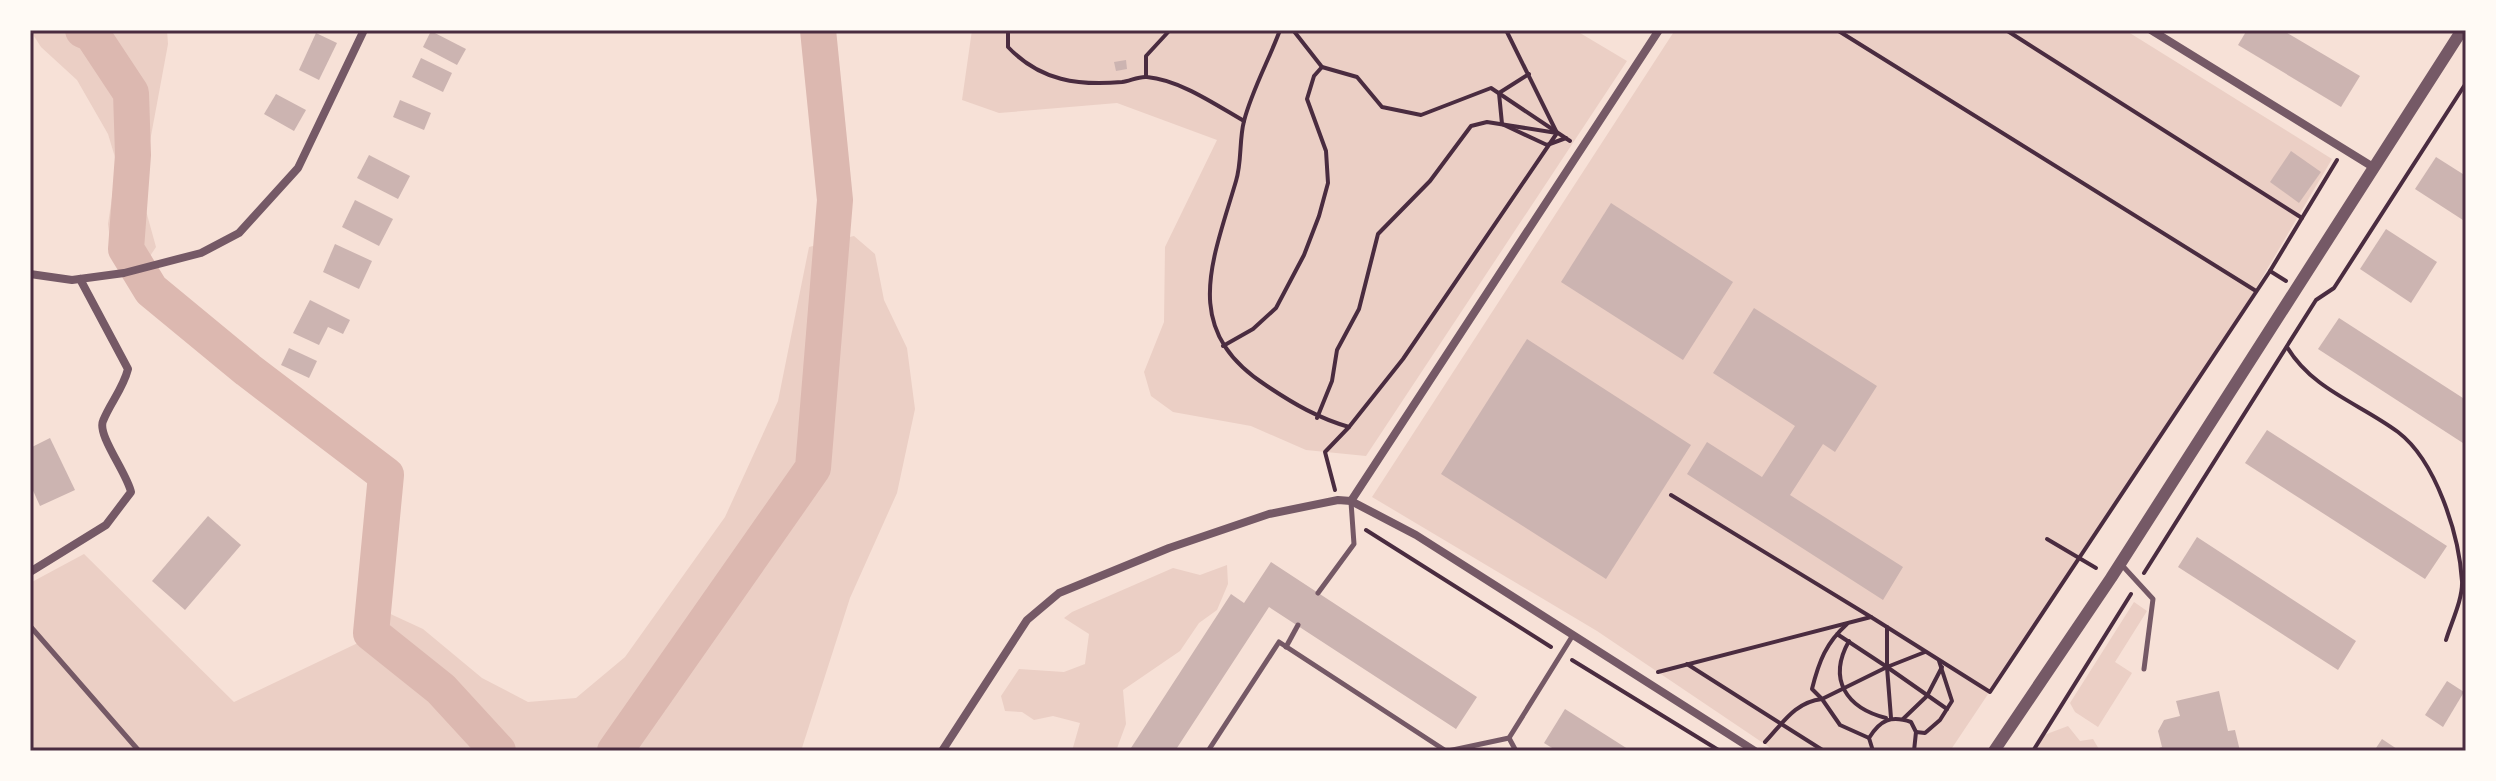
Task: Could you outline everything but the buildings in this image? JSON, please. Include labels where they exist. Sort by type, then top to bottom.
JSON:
[{"type":"street","points":[[30,274],[80,279],[124,273],[201,253],[239,233],[298,168],[364,30]]},
{"type":"street","points":[[1351,501],[1659,30]]},
{"type":"street","points":[[2151,30],[2373,167]]},
{"type":"street","points":[[1994,751],[2120,563],[2462,30]]},
{"type":"street","points":[[30,572],[106,525],[131,492],[128,476],[101,432],[101,423],[124,385],[128,369],[80,279]]},
{"type":"street","points":[[942,751],[1027,620],[1059,593],[1169,548],[1269,514],[1338,500],[1351,501],[1416,535],[1755,751]]},
{"type":"lane","points":[[1318,593],[1354,544],[1351,501]]},
{"type":"lane","points":[[2120,563],[2153,599],[2144,669]]},
{"type":"lane","points":[[1286,647],[1298,625]]},
{"type":"lane","points":[[30,626],[139,751]]},
{"type":"lane","points":[[1208,751],[1279,642],[1447,751],[1509,738],[1573,635]]},
{"type":"lane","points":[[1509,738],[1516,751]]},
{"type":"path","points":[[1008,30],[1008,47],[1022,61],[1057,79],[1077,85],[1146,77],[1208,100],[1244,121]]},
{"type":"path","points":[[1146,77],[1146,56],[1170,30]]},
{"type":"path","points":[[1280,30],[1244,121],[1238,176],[1209,276],[1210,304],[1223,347],[1241,369],[1317,418],[1349,427]]},
{"type":"path","points":[[1293,30],[1322,67],[1357,77],[1382,107],[1421,115],[1491,88],[1575,145]]},
{"type":"path","points":[[1506,30],[1557,133]]},
{"type":"path","points":[[1671,495],[1990,692],[2257,292],[1837,30]]},
{"type":"path","points":[[2006,30],[2302,218]]},
{"type":"path","points":[[1223,347],[1253,329],[1276,308],[1304,255],[1319,216],[1328,183],[1326,151],[1307,99],[1314,76],[1322,67]]},
{"type":"path","points":[[1499,93],[1529,74]]},
{"type":"path","points":[[2033,751],[2316,300],[2334,288],[2466,83]]},
{"type":"path","points":[[1499,93],[1502,124]]},
{"type":"path","points":[[1317,418],[1332,381],[1337,350],[1359,309],[1378,234],[1430,181],[1471,126],[1487,122],[1557,133]]},
{"type":"path","points":[[1502,124],[1547,145],[1566,138]]},
{"type":"path","points":[[1338,500],[1325,452],[1403,359],[1557,133]]},
{"type":"path","points":[[2270,271],[2344,149]]},
{"type":"path","points":[[2286,347],[2302,371],[2400,433],[2429,469],[2449,511],[2462,583],[2446,640]]},
{"type":"path","points":[[1352,523],[1383,538],[1720,751]]},
{"type":"path","points":[[2047,539],[2096,568]]},
{"type":"path","points":[[1658,672],[1871,617]]},
{"type":"path","points":[[1849,622],[1819,662],[1812,689],[1840,725],[1869,738],[1873,751]]},
{"type":"path","points":[[1869,738],[1889,718],[1887,627]]},
{"type":"path","points":[[1837,634],[1947,709]]},
{"type":"path","points":[[1849,641],[1839,658],[1844,688],[1851,703],[1869,714],[1911,722],[1916,732],[1914,751]]},
{"type":"path","points":[[1764,743],[1791,712],[1809,700],[1822,699],[1925,652]]},
{"type":"path","points":[[1916,732],[1925,733],[1952,701],[1939,661]]},
{"type":"path","points":[[1687,664],[1824,751]]},
{"type":"path","points":[[1902,719],[1927,696],[1942,667]]},
{"type":"shaded area","points":[[30,30],[167,30],[168,44],[143,179],[143,200],[156,247],[148,259],[129,263],[112,255],[108,224],[117,164],[108,134],[77,80],[41,47]]},
{"type":"shaded area","points":[[972,30],[1575,30],[1627,61],[1366,456],[1306,450],[1251,426],[1173,412],[1151,396],[1144,372],[1164,322],[1165,247],[1217,140],[1117,103],[999,113],[962,100]]},
{"type":"shaded area","points":[[1675,30],[2125,30],[2332,159],[2233,327],[1950,751],[1775,751],[1597,631],[1372,497]]},
{"type":"shaded area","points":[[854,236],[875,254],[884,300],[907,348],[915,409],[897,493],[850,598],[801,751],[30,751],[30,583],[84,554],[234,702],[362,641],[384,611],[423,629],[482,678],[528,702],[576,698],[625,657],[725,517],[778,401],[809,247]]},
{"type":"shaded area","points":[[1227,565],[1228,584],[1217,610],[1199,623],[1180,651],[1123,690],[1126,724],[1116,751],[1072,751],[1080,723],[1053,716],[1034,720],[1022,712],[1005,711],[1001,696],[1019,669],[1064,672],[1085,664],[1089,634],[1064,618],[1072,612],[1173,568],[1200,575]]},
{"type":"shaded area","points":[[2134,602],[2147,611],[2115,662],[2132,673],[2098,727],[2075,712],[2070,703]]},
{"type":"shaded area","points":[[2068,726],[2080,741],[2093,739],[2100,751],[2035,751],[2044,735]]},
{"type":"waterway","points":[[83,30],[92,34],[131,93],[133,155],[126,249],[151,290],[248,370],[386,475],[371,633],[441,689],[498,751]]},
{"type":"waterway","points":[[615,751],[813,468],[835,200],[818,30]]}]
